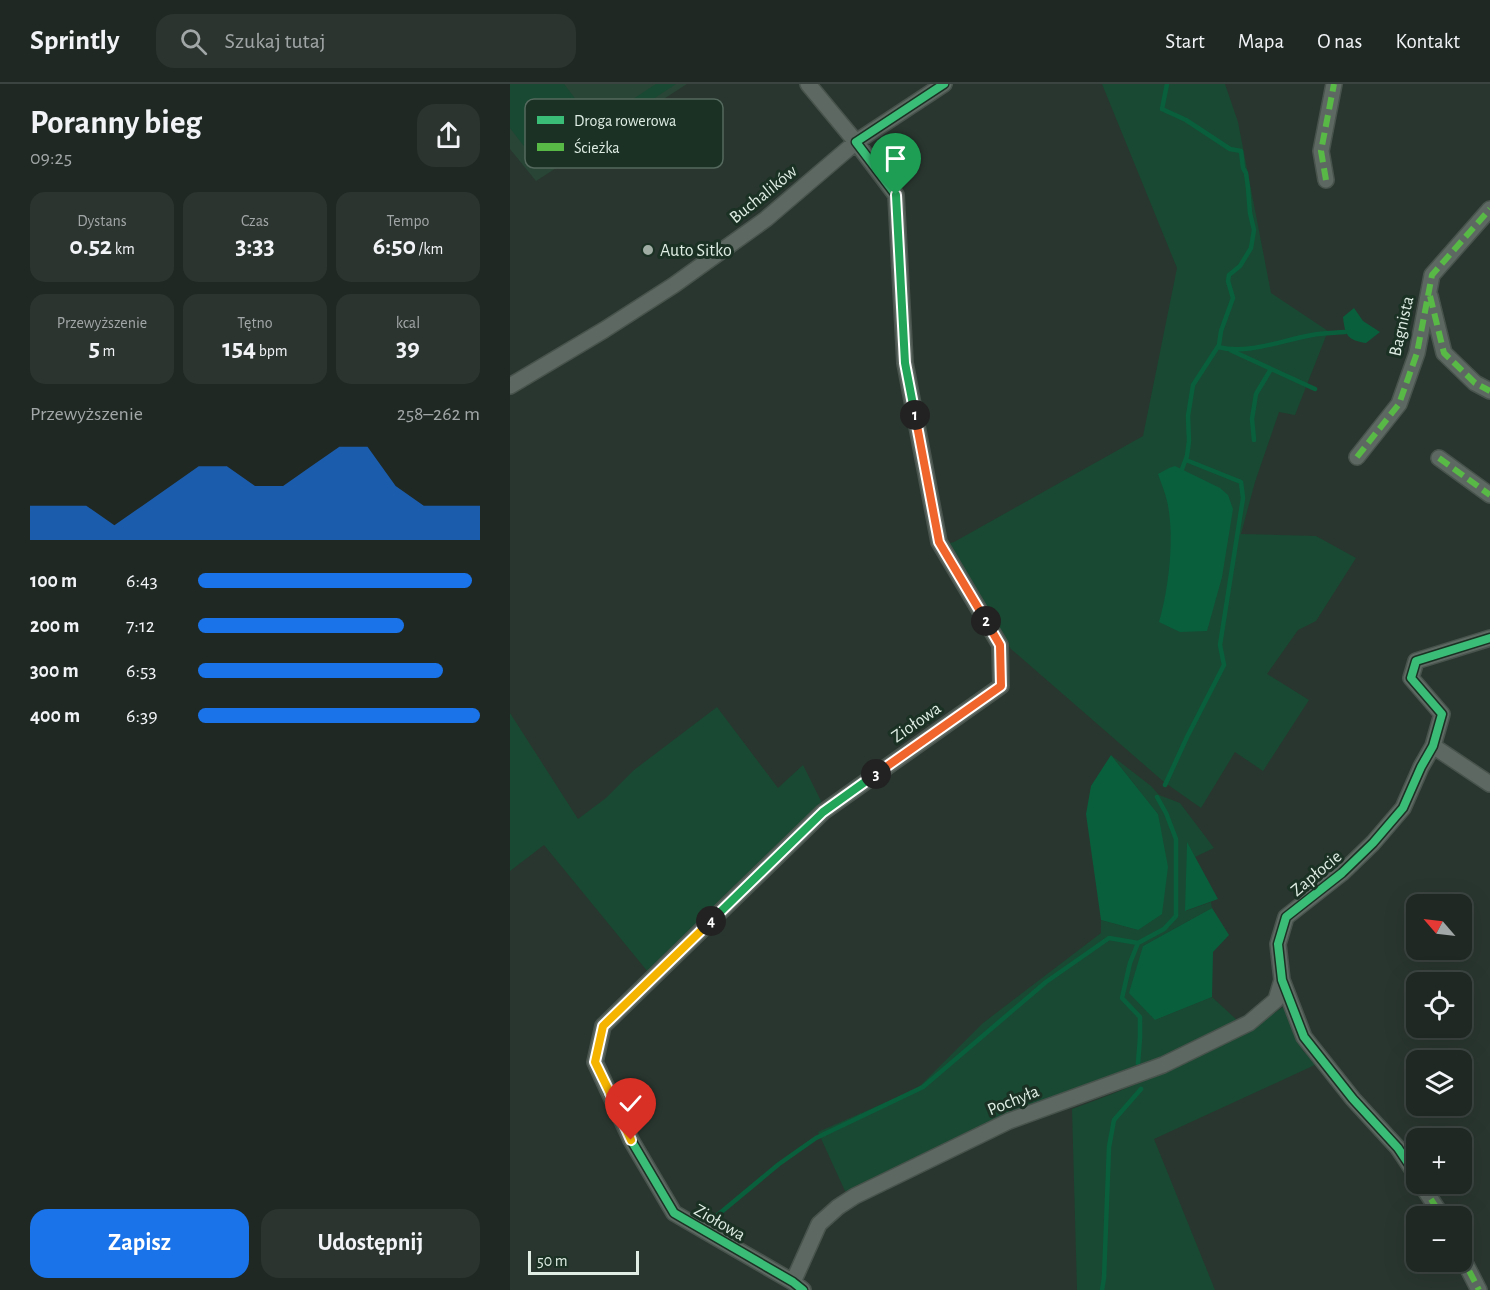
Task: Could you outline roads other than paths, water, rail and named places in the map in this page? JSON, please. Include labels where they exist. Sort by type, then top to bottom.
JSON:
[{"type":"street","name":"Ziołowa","points":[[798,1286],[674,1213],[631,1140],[595,1062],[603,1026],[823,812],[1001,686],[1000,645],[939,542],[905,363],[896,195],[808,84]]},
{"type":"street","name":"Buchalików","points":[[510,386],[674,285],[766,219],[856,142],[944,84]]},
{"type":"street","points":[[1326,180],[1321,151],[1334,84]]},
{"type":"street","name":"Bagnista","points":[[1357,457],[1399,404],[1417,353],[1432,275],[1490,209]]},
{"type":"street","points":[[1429,291],[1444,353],[1475,383],[1490,391]]},
{"type":"street","points":[[1439,458],[1490,495]]},
{"type":"street","name":"Zapłocie","points":[[1406,1160],[1398,1148],[1353,1099],[1304,1037],[1282,980],[1278,944],[1286,917],[1342,873],[1373,843],[1403,808],[1433,746],[1442,714],[1411,678],[1416,661],[1490,638]]},
{"type":"street","points":[[1433,746],[1490,784]]},
{"type":"street","name":"Pochyła","points":[[798,1286],[819,1224],[855,1196],[1009,1121],[1163,1065],[1249,1023],[1276,1000],[1282,980]]},
{"type":"street","points":[[1470,1272],[1479,1290]]},
{"type":"waterway","points":[[1167,84],[1162,109],[1186,120],[1230,149],[1241,151],[1254,230],[1251,248],[1240,266],[1229,275],[1228,281],[1233,298],[1221,331],[1219,345],[1193,385],[1188,416],[1189,441],[1182,469]]},
{"type":"waterway","points":[[1218,347],[1253,348],[1312,335],[1345,332]]},
{"type":"waterway","points":[[1230,350],[1315,389]]},
{"type":"waterway","points":[[1254,440],[1252,419],[1256,394],[1271,369]]},
{"type":"waterway","points":[[1165,785],[1224,665],[1220,645],[1243,498],[1241,482],[1186,460]]},
{"type":"waterway","points":[[1138,1063],[1140,1017],[1122,998],[1130,963],[1138,943],[1164,929],[1176,916],[1176,839],[1157,797]]},
{"type":"waterway","points":[[714,1218],[779,1164],[816,1138],[923,1087],[1046,982],[1109,938],[1138,943]]},
{"type":"waterway","points":[[1102,1290],[1109,1147],[1114,1120],[1141,1089]]},
{"type":"place","name":"Auto Sitko","points":[[648,250]]}]
